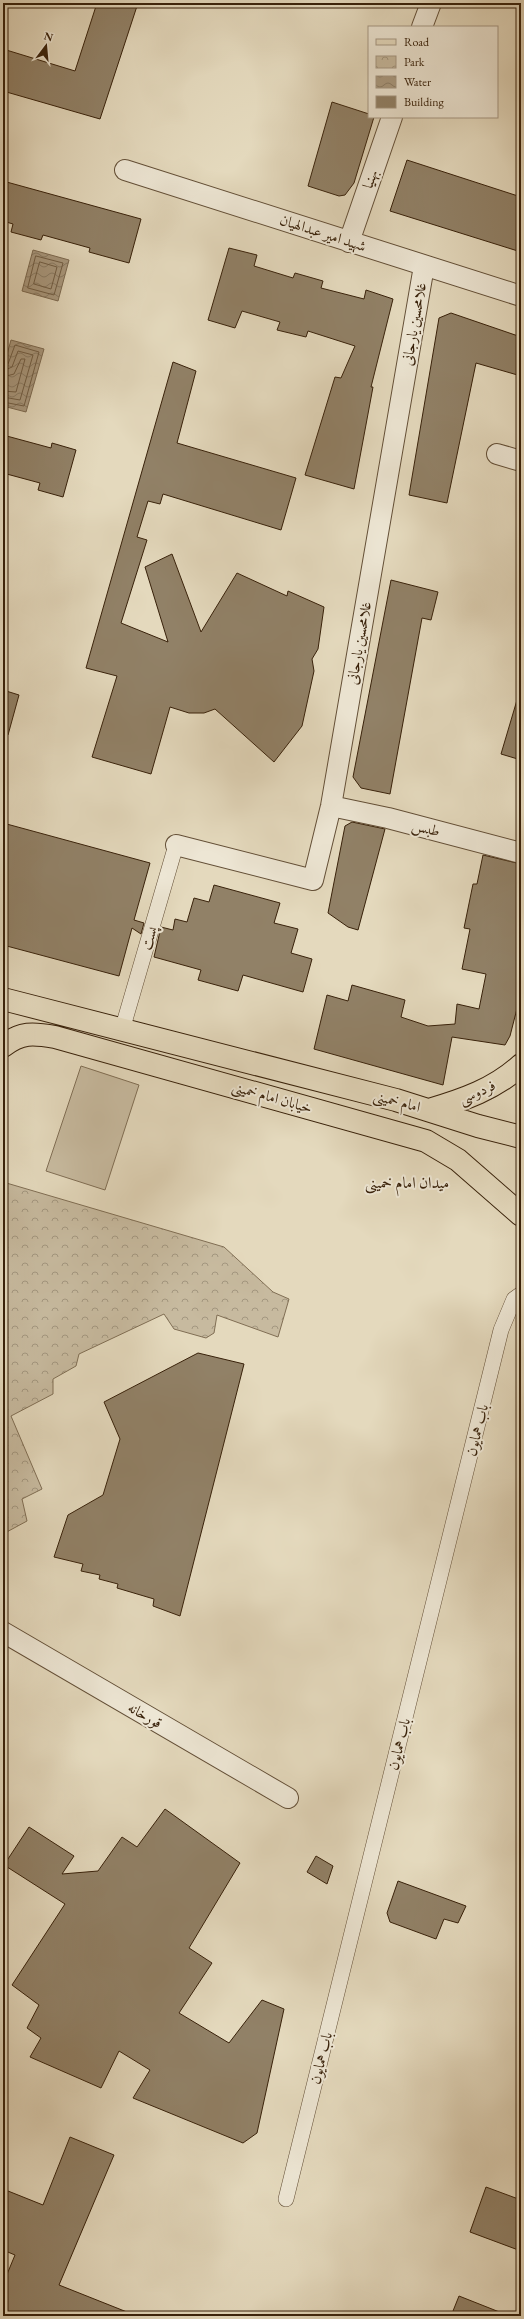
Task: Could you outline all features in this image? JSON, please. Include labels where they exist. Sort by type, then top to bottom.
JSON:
[{"type":"main road","name":"خیابان امام خمینی","points":[[3,999],[271,1070]]},
{"type":"main road","name":"خیابان امام خمینی","points":[[3,1046],[13,1038],[34,1033],[55,1037],[426,1141],[458,1160],[521,1215]]},
{"type":"main road","name":"فردوسی","points":[[429,1110],[469,1098],[506,1079],[521,1065]]},
{"type":"main road","name":"امام خمینی","points":[[271,1070],[429,1110],[478,1126],[521,1137]]},
{"type":"street","points":[[422,26],[430,3]]},
{"type":"street","name":"بهنیا","points":[[349,242],[392,118]]},
{"type":"street","name":"شهید امیر عبدالهیان","points":[[125,170],[521,296]]},
{"type":"street","name":"غلامحسین یارجانی","points":[[176,846],[313,880],[331,806],[424,266]]},
{"type":"street","points":[[497,454],[521,461]]},
{"type":"street","name":"طبس","points":[[331,806],[388,818],[521,853]]},
{"type":"street","name":"پست","points":[[122,1030],[176,846]]},
{"type":"street","name":"باب همایون","points":[[286,2199],[501,1330],[514,1299],[521,1294]]},
{"type":"street","name":"قورخانه","points":[[3,1632],[288,1798]]},
{"type":"green space","points":[[81,1066],[139,1085],[105,1190],[46,1171]]},
{"type":"green space","points":[[3,1182],[224,1247],[273,1292],[289,1299],[278,1337],[217,1315],[214,1333],[206,1338],[174,1329],[164,1314],[79,1354],[76,1366],[53,1379],[53,1394],[11,1416],[42,1489],[22,1499],[27,1521],[3,1534]]},
{"type":"water","points":[[33,250],[69,260],[58,301],[22,291]]},
{"type":"water","points":[[11,340],[44,349],[26,412],[3,406],[3,369]]},
{"type":"building","points":[[97,3],[138,3],[100,119],[3,91],[3,49],[75,71]]},
{"type":"building","points":[[332,102],[368,114],[368,118],[374,118],[354,183],[345,195],[339,196],[308,186]]},
{"type":"building","points":[[407,160],[521,197],[521,252],[390,211]]},
{"type":"building","points":[[3,181],[141,219],[129,263],[89,252],[90,248],[43,235],[41,240],[11,232],[13,224],[3,221]]},
{"type":"building","points":[[229,248],[257,255],[254,266],[293,278],[295,273],[323,281],[321,288],[364,299],[366,290],[393,299],[371,387],[373,387],[354,489],[305,475],[335,377],[341,378],[355,346],[308,331],[306,337],[277,330],[280,322],[242,311],[235,328],[208,320]]},
{"type":"building","points":[[451,313],[521,337],[521,376],[476,363],[447,503],[409,495],[439,318]]},
{"type":"building","points":[[173,362],[196,371],[177,443],[296,478],[281,530],[163,494],[160,504],[148,501],[137,537],[147,540],[121,623],[168,642],[145,567],[172,554],[201,632],[237,573],[287,596],[288,591],[324,607],[318,649],[312,659],[314,671],[302,726],[274,762],[215,709],[204,713],[189,713],[170,707],[151,774],[92,757],[117,676],[86,668]]},
{"type":"building","points":[[3,435],[51,448],[52,443],[76,450],[63,497],[38,490],[40,483],[3,473]]},
{"type":"building","points":[[391,580],[438,592],[431,620],[422,618],[390,794],[361,788],[353,777]]},
{"type":"building","points":[[3,690],[19,695],[8,735],[3,735]]},
{"type":"building","points":[[517,700],[521,700],[521,760],[501,754]]},
{"type":"building","points":[[352,822],[385,829],[358,930],[348,927],[328,913],[345,826]]},
{"type":"building","points":[[3,823],[150,863],[134,920],[144,923],[141,934],[132,928],[119,976],[3,945]]},
{"type":"building","points":[[483,855],[521,864],[521,993],[510,1036],[505,1045],[452,1037],[443,1085],[314,1049],[327,995],[348,1001],[352,985],[405,1000],[401,1017],[428,1026],[455,1024],[457,1004],[479,1009],[486,974],[462,969],[470,929],[464,928],[473,884],[477,884]]},
{"type":"building","points":[[214,885],[280,903],[274,923],[298,929],[291,953],[312,959],[303,992],[243,975],[238,991],[198,980],[201,970],[154,957],[161,927],[173,930],[175,919],[187,922],[194,898],[209,902]]},
{"type":"building","points":[[198,1353],[244,1364],[180,1616],[153,1606],[154,1599],[117,1588],[118,1584],[99,1579],[100,1575],[81,1571],[83,1564],[54,1557],[68,1515],[103,1495],[120,1439],[104,1402]]},
{"type":"building","points":[[165,1809],[240,1863],[189,1948],[212,1963],[179,2013],[229,2043],[262,2000],[284,2009],[257,2133],[243,2143],[133,2098],[150,2070],[119,2051],[101,2088],[30,2057],[41,2038],[27,2028],[39,2005],[12,1985],[65,1904],[4,1865],[29,1827],[74,1856],[62,1874],[98,1871],[122,1837],[137,1847]]},
{"type":"building","points":[[316,1856],[333,1866],[327,1884],[307,1872]]},
{"type":"building","points":[[398,1881],[466,1906],[458,1923],[444,1919],[436,1939],[390,1922],[387,1913]]},
{"type":"building","points":[[70,2137],[114,2155],[59,2285],[137,2316],[3,2316],[3,2284],[15,2255],[3,2250],[3,2189],[43,2205]]},
{"type":"building","points":[[486,2187],[521,2200],[521,2251],[470,2232]]},
{"type":"building","points":[[459,2296],[507,2315],[451,2316]]},
{"type":"district","name":"میدان امام خمینی","points":[[407,1182]]}]
